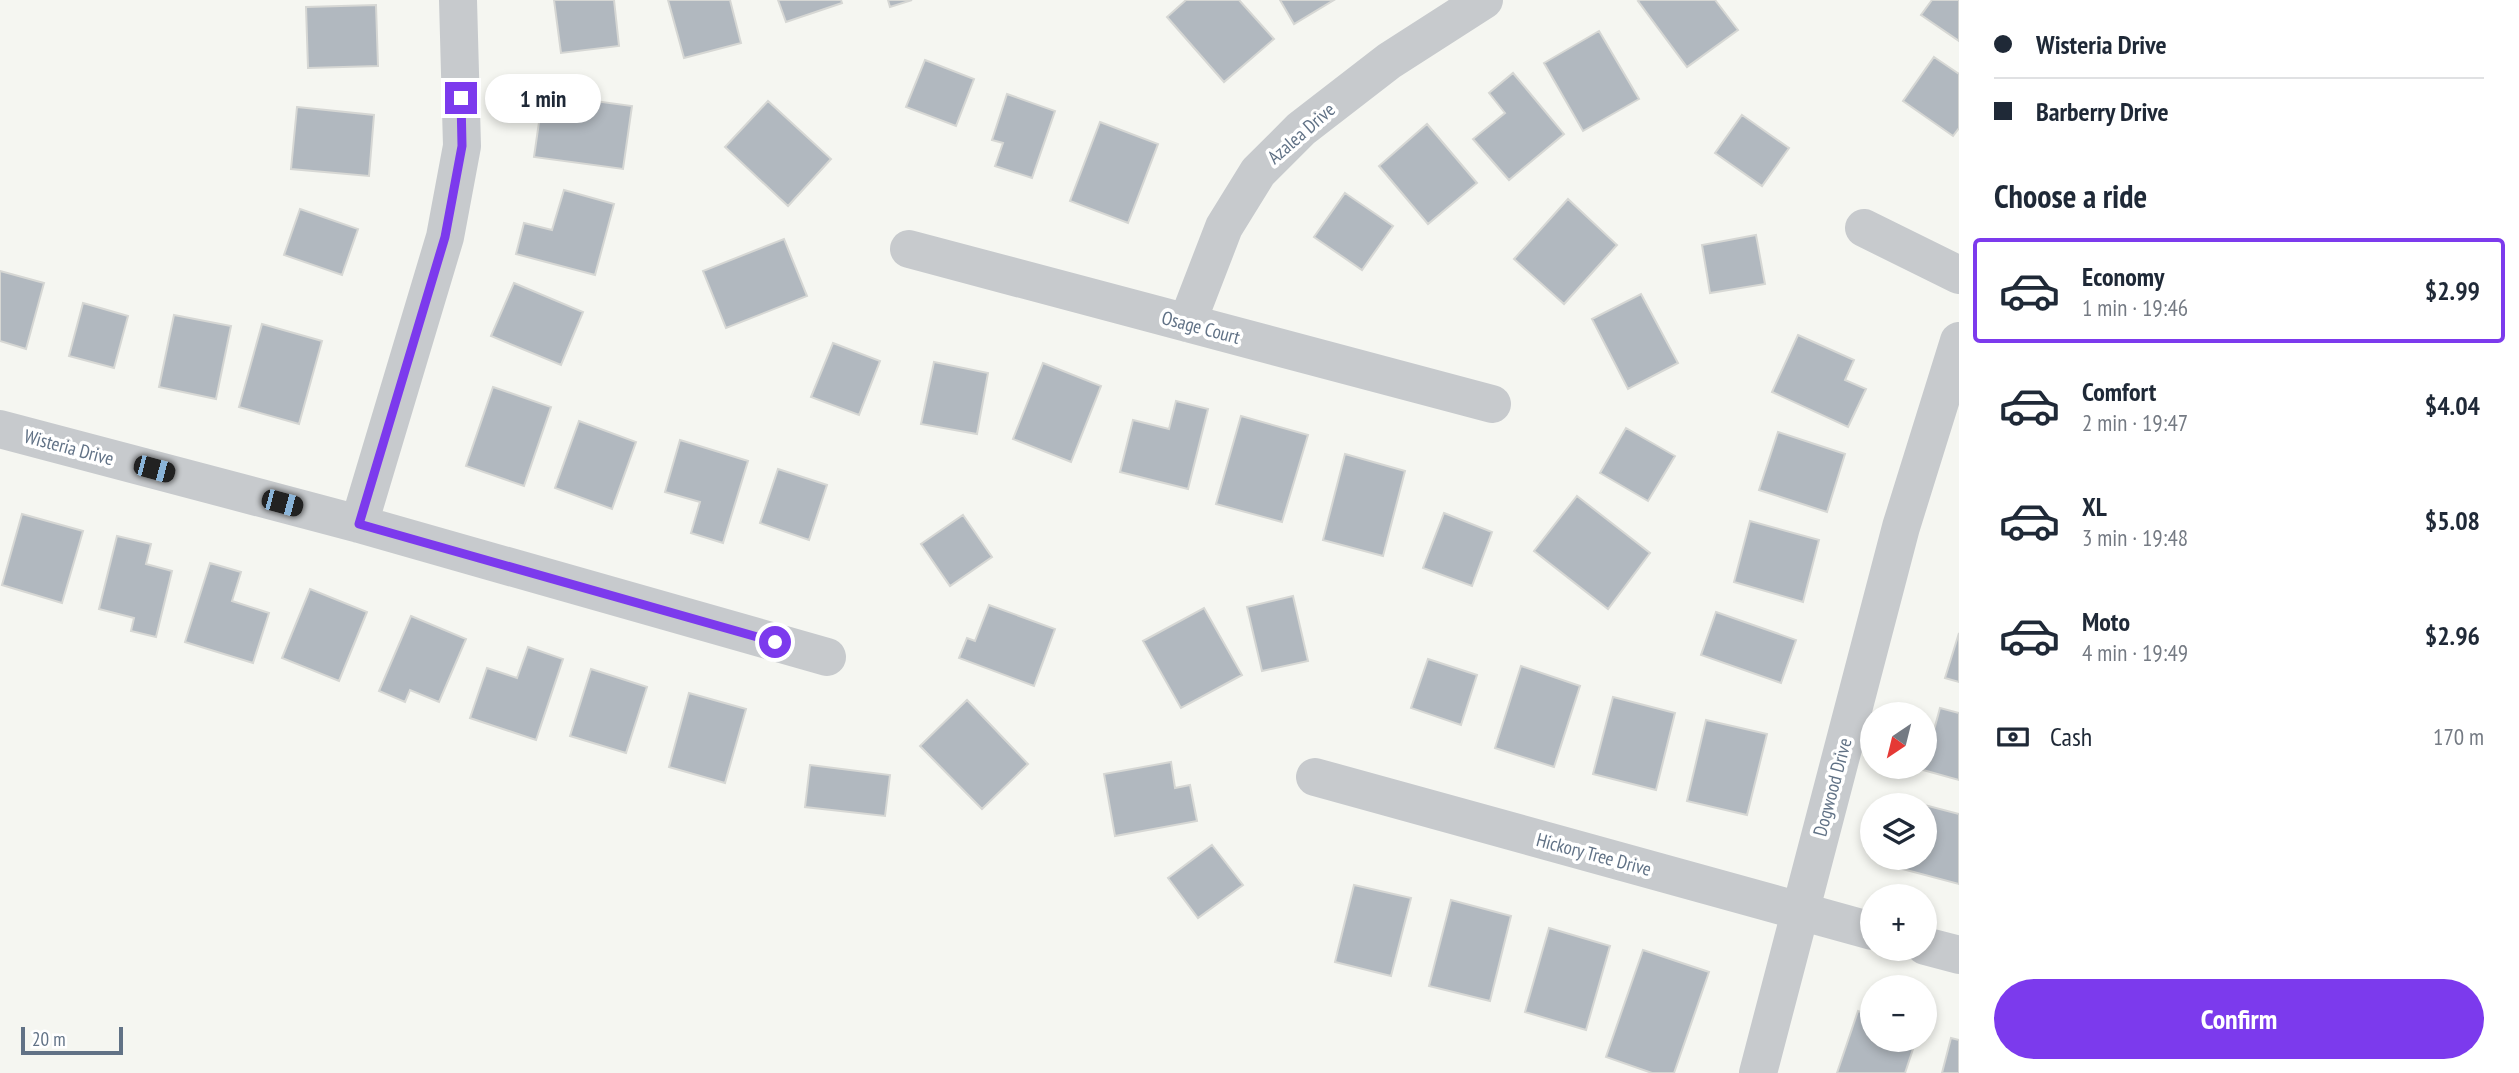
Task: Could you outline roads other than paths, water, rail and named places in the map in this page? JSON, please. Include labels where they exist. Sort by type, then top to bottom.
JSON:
[{"type":"street","points":[[359,524],[448,224],[462,146],[458,0]]},
{"type":"street","name":"Azalea Drive","points":[[1187,323],[1224,227],[1258,172],[1301,129],[1389,61],[1484,0]]},
{"type":"street","points":[[1864,228],[1959,275]]},
{"type":"street","name":"Osage Court","points":[[909,249],[1492,404]]},
{"type":"street","name":"Dogwood Drive","points":[[1758,1073],[1901,527],[1959,341]]},
{"type":"street","name":"Wisteria Drive","points":[[0,429],[359,524],[827,657]]},
{"type":"street","name":"Hickory Tree Drive","points":[[1315,777],[1860,928]]},
{"type":"street","points":[[1937,949],[1959,955]]}]
